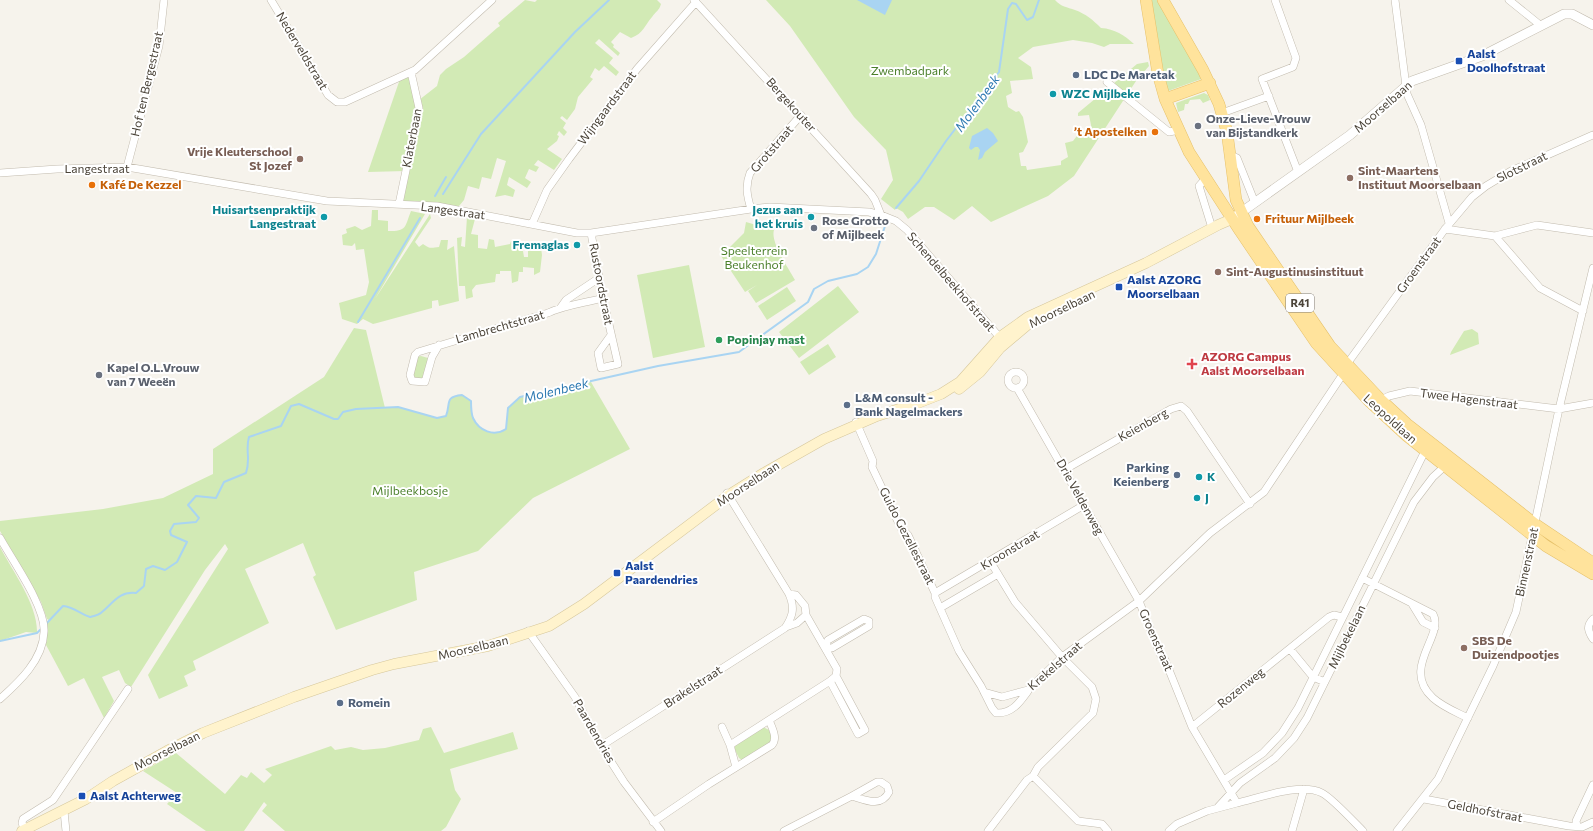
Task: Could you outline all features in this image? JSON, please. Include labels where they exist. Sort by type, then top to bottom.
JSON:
[{"type":"main road","name":"R41","points":[[1146,0],[1156,64],[1166,99],[1189,152],[1232,219]]},
{"type":"main road","name":"R41","points":[[1163,0],[1210,83],[1222,113],[1227,132],[1234,190],[1242,213]]},
{"type":"main road","points":[[1166,99],[1210,83]]},
{"type":"main road","name":"Leopoldlaan","points":[[1242,213],[1248,226],[1345,369],[1384,399],[1434,447],[1535,524],[1593,564]]},
{"type":"main road","name":"Leopoldlaan","points":[[1232,219],[1310,334],[1345,369],[1387,418],[1546,546],[1593,574]]},
{"type":"main road","name":"Moorselbaan","points":[[23,830],[62,812],[112,781],[173,748],[204,733],[294,697],[372,670],[394,664],[488,646],[549,626],[584,604],[728,494],[802,450],[856,423],[878,418],[922,401],[951,387],[960,382],[1002,340],[1028,317],[1146,263],[1232,219]]},
{"type":"main road","name":"Moorselbaan","points":[[1002,340],[1031,322],[1184,251],[1225,228],[1232,219]]},
{"type":"street","name":"Hof ten Bergestraat","points":[[127,167],[159,46],[164,0]]},
{"type":"street","name":"Nederveldstraat","points":[[271,0],[328,95],[337,102],[345,102],[411,72]]},
{"type":"street","points":[[411,72],[492,0]]},
{"type":"street","points":[[1275,0],[1296,58],[1293,67],[1262,79],[1298,172]]},
{"type":"street","points":[[1395,0],[1405,87],[1421,124],[1447,226]]},
{"type":"street","points":[[1510,0],[1540,26]]},
{"type":"street","name":"Bergekouter","points":[[695,1],[876,200],[881,215]]},
{"type":"street","name":"Wijngaardstraat","points":[[532,224],[548,190],[569,159],[637,69],[695,1]]},
{"type":"street","name":"Moorselbaan","points":[[1232,219],[1350,135],[1405,87],[1419,78],[1482,56],[1564,14],[1572,14],[1593,26]]},
{"type":"street","name":"Klaterbaan","points":[[399,204],[419,108],[411,72]]},
{"type":"street","points":[[1107,82],[1169,132],[1179,130]]},
{"type":"street","points":[[1222,113],[1269,96]]},
{"type":"street","name":"Grotstraat","points":[[751,208],[747,196],[746,182],[750,173],[801,116]]},
{"type":"street","name":"Slotstraat","points":[[1447,226],[1472,197],[1498,178],[1593,135]]},
{"type":"street","points":[[1230,155],[1237,158],[1255,203]]},
{"type":"street","name":"Langestraat","points":[[0,173],[127,167],[327,201],[437,206],[577,233],[591,234],[751,208],[770,207],[869,212],[881,215]]},
{"type":"street","points":[[1205,179],[1199,186],[1212,228]]},
{"type":"street","name":"Schendelbeekhofstraat","points":[[881,215],[896,221],[907,230],[1002,340]]},
{"type":"street","name":"Groenstraat","points":[[1237,803],[1192,727],[1139,601],[1210,533],[1264,492],[1345,369],[1447,226],[1495,236],[1536,225],[1593,233]]},
{"type":"street","name":"Rustoordstraat","points":[[591,234],[611,335]]},
{"type":"street","points":[[1495,236],[1540,288],[1583,311]]},
{"type":"street","name":"Binnenstraat","points":[[1397,831],[1424,799],[1438,779],[1506,638],[1516,612],[1559,409],[1593,268]]},
{"type":"street","name":"Lambrechtstraat","points":[[561,307],[566,300],[599,278]]},
{"type":"street","name":"Lambrechtstraat","points":[[438,345],[432,357],[425,382],[412,381],[410,375],[415,355],[418,352],[438,345],[548,313],[561,307],[572,306],[603,298]]},
{"type":"street","name":"Drie Veldenweg","points":[[1020,389],[1084,506],[1139,601]]},
{"type":"street","name":"Twee Hagenstraat","points":[[1384,399],[1410,392],[1559,409],[1593,403]]},
{"type":"street","name":"Keienberg","points":[[1064,470],[1171,409],[1181,406],[1187,410],[1250,504]]},
{"type":"street","name":"Guido Gezellestraat","points":[[856,423],[873,461],[872,467],[894,515],[901,528],[908,535],[935,593],[935,597],[959,651],[992,708],[996,713],[1012,710],[1028,690]]},
{"type":"street","name":"Mijlbekelaan","points":[[1224,780],[1263,753],[1282,733],[1298,708],[1425,450]]},
{"type":"street","name":"Mijlbekelaan","points":[[1218,807],[1231,792],[1275,758],[1294,738],[1308,718],[1414,502],[1433,476],[1445,466]]},
{"type":"street","points":[[728,494],[789,594],[792,602],[793,613],[785,628]]},
{"type":"street","name":"Kroonstraat","points":[[935,593],[1084,506]]},
{"type":"street","points":[[0,538],[37,603],[43,622],[44,631],[34,662],[20,681],[0,699]]},
{"type":"street","points":[[988,831],[1027,780],[1033,776],[1038,767],[1093,713],[1096,699],[1092,687],[1062,657],[1015,602],[990,561]]},
{"type":"street","name":"Kroonstraat","points":[[940,608],[998,574]]},
{"type":"street","points":[[1362,578],[1433,614],[1436,624],[1421,664],[1423,682],[1432,698],[1443,706],[1468,718]]},
{"type":"street","points":[[730,745],[833,678],[836,669],[806,615],[805,606],[801,599],[796,595],[789,594]]},
{"type":"street","name":"Krekelstraat","points":[[984,692],[1002,698],[1028,690],[1062,657],[1139,601]]},
{"type":"street","points":[[1412,604],[1423,622],[1435,628]]},
{"type":"street","name":"Brakelstraat","points":[[601,746],[785,628],[797,623],[806,615]]},
{"type":"street","name":"Rozenweg","points":[[1192,727],[1329,617],[1334,615],[1342,617]]},
{"type":"street","points":[[864,619],[869,621],[869,626],[832,648],[825,647],[828,640],[864,619]]},
{"type":"street","points":[[1593,619],[1588,626],[1589,632],[1593,639]]},
{"type":"street","name":"Paardendries","points":[[528,633],[575,697],[601,746],[624,782],[661,831]]},
{"type":"street","points":[[1290,649],[1313,677],[1325,682]]},
{"type":"street","points":[[833,678],[866,730],[858,734],[833,678]]},
{"type":"street","name":"Moorselbaan","points":[[23,830],[23,819],[53,800],[128,689]]},
{"type":"street","points":[[653,822],[772,745],[775,741],[769,720]]},
{"type":"street","points":[[722,726],[730,745],[736,767]]},
{"type":"street","points":[[1033,776],[1078,821],[1102,824],[1108,831]]},
{"type":"street","points":[[784,831],[876,782],[881,782],[888,786],[887,795],[880,801],[875,802],[852,796]]},
{"type":"street","points":[[1593,785],[1576,821],[1580,827],[1593,822]]},
{"type":"street","points":[[1292,831],[1304,789]]},
{"type":"street","points":[[1169,831],[1177,824],[1218,807],[1304,789],[1323,793],[1363,831]]},
{"type":"street","name":"Geldhofstraat","points":[[1424,799],[1513,814],[1523,818],[1593,829]]},
{"type":"street","points":[[53,800],[62,812],[66,831]]},
{"type":"green space","points":[[525,0],[535,2],[537,0],[657,0],[661,4],[639,34],[631,38],[620,32],[611,42],[614,45],[613,47],[620,53],[618,56],[599,39],[595,43],[613,58],[609,63],[619,72],[616,76],[604,66],[599,71],[595,68],[590,77],[593,79],[578,97],[575,109],[567,120],[562,116],[560,118],[566,123],[563,128],[567,132],[564,136],[559,131],[557,141],[547,149],[562,159],[554,170],[538,160],[534,165],[539,167],[536,172],[529,169],[525,178],[531,182],[527,188],[509,177],[507,185],[515,190],[513,197],[505,195],[495,197],[506,161],[497,158],[491,179],[482,177],[479,189],[468,186],[464,200],[459,206],[399,204],[406,171],[368,172],[401,76],[411,72],[419,100],[437,86],[440,75],[446,69],[464,57],[500,26],[498,23]]},
{"type":"green space","name":"Zwembadpark","points":[[766,0],[1055,0],[1062,5],[1086,15],[1101,28],[1115,31],[1127,38],[1134,44],[1110,44],[1104,47],[1092,43],[1073,40],[1033,47],[1018,58],[1031,67],[1033,79],[1010,81],[1012,93],[1006,96],[1008,107],[1016,112],[1019,111],[1023,117],[1028,142],[1023,152],[1019,153],[1021,166],[1026,166],[1027,170],[1061,165],[1061,161],[1068,157],[1065,143],[1073,141],[1080,132],[1092,130],[1089,115],[1078,116],[1078,113],[1137,64],[1148,62],[1149,66],[1136,81],[1074,176],[1048,196],[991,222],[972,206],[954,220],[934,207],[925,207],[908,219],[903,212],[896,208],[895,210],[881,199],[893,180],[886,150],[854,117],[790,26]]},
{"type":"green space","points":[[1151,0],[1157,0],[1204,78],[1168,91],[1160,73],[1161,58]]},
{"type":"green space","points":[[1204,93],[1208,95],[1210,100],[1203,103],[1200,99],[1190,100],[1188,104],[1185,104],[1184,110],[1178,112],[1176,103]]},
{"type":"green space","points":[[372,210],[378,210],[378,220],[388,221],[388,231],[399,230],[405,227],[411,211],[425,214],[375,299],[430,214],[431,218],[415,242],[419,247],[423,244],[432,248],[439,247],[441,240],[448,240],[447,250],[454,246],[459,301],[439,306],[438,300],[432,301],[432,308],[373,324],[363,319],[357,324],[342,319],[339,303],[366,295],[369,282],[364,249],[356,250],[355,243],[352,246],[343,245],[342,235],[347,233],[346,229],[355,226],[362,230],[371,226]]},
{"type":"green space","points":[[467,217],[475,219],[471,234],[478,235],[478,248],[487,249],[489,239],[494,240],[495,247],[510,244],[511,241],[519,242],[519,251],[523,251],[524,257],[528,257],[528,247],[541,248],[542,255],[540,272],[534,275],[534,268],[523,267],[523,272],[519,272],[518,281],[512,283],[511,271],[500,271],[500,274],[496,274],[495,282],[476,285],[472,290],[473,297],[466,299],[465,286],[459,286],[457,238],[462,237],[461,246],[465,247]]},
{"type":"green space","name":"Speelterrein Beukenhof","points":[[746,222],[774,230],[777,248],[795,280],[756,303],[748,291],[757,285],[745,292],[721,256],[744,233]]},
{"type":"green space","points":[[689,265],[705,347],[653,358],[637,275]]},
{"type":"green space","points":[[838,286],[859,312],[799,358],[779,332]]},
{"type":"green space","points":[[787,287],[796,301],[767,320],[758,306]]},
{"type":"green space","name":"Mijlbeekbosje","points":[[354,328],[366,330],[385,408],[398,407],[437,418],[446,416],[450,399],[462,395],[471,401],[472,415],[475,422],[482,429],[496,432],[506,429],[508,408],[520,397],[591,382],[630,449],[533,498],[478,551],[414,572],[417,600],[336,630],[313,577],[316,575],[303,543],[245,569],[269,623],[193,661],[196,670],[184,676],[188,686],[159,699],[148,675],[228,549],[225,544],[205,570],[131,687],[125,683],[119,670],[102,677],[114,701],[104,718],[84,678],[68,686],[45,643],[46,623],[49,620],[47,619],[41,602],[0,531],[0,521],[103,509],[163,498],[213,474],[213,449],[324,377]]},
{"type":"green space","points":[[1472,329],[1478,333],[1479,344],[1450,355],[1464,331]]},
{"type":"green space","points":[[828,344],[836,357],[809,375],[800,362]]},
{"type":"green space","points":[[421,356],[428,358],[424,377],[421,379],[414,378],[413,372],[417,357]]},
{"type":"green space","points":[[0,547],[29,600],[36,622],[37,633],[26,632],[0,641]]},
{"type":"green space","points":[[431,727],[444,753],[513,732],[518,749],[450,769],[455,790],[461,799],[446,827],[441,831],[285,831],[262,811],[267,805],[264,802],[244,831],[206,831],[167,804],[177,793],[143,771],[176,753],[225,794],[241,775],[247,778],[251,772],[264,783],[272,775],[265,769],[331,746],[335,750],[351,747],[363,750],[385,748],[419,740],[423,729]]},
{"type":"green space","points":[[763,727],[769,730],[772,738],[771,742],[742,760],[739,758],[735,750],[735,745]]},
{"type":"water","points":[[857,0],[892,0],[885,15]]},
{"type":"water","points":[[987,128],[993,133],[998,141],[985,152],[982,158],[978,160],[980,150],[978,147],[971,150],[969,148],[972,136]]},
{"type":"waterway","points":[[443,194],[481,134],[575,32],[609,0]]},
{"type":"waterway","name":"Molenbeek","points":[[896,208],[919,181],[946,141],[999,72],[1008,9],[1012,3],[1016,4],[1027,20],[1033,17],[1039,0]]},
{"type":"waterway","points":[[435,196],[446,177]]},
{"type":"waterway","points":[[358,322],[420,218]]},
{"type":"waterway","name":"Molenbeek","points":[[45,625],[63,606],[90,617],[98,615],[121,596],[136,593],[144,586],[146,569],[153,566],[165,570],[177,562],[187,542],[171,535],[170,531],[174,524],[196,522],[199,518],[188,505],[196,496],[216,498],[224,482],[246,473],[249,437],[281,426],[291,406],[299,404],[334,419],[338,419],[343,412],[356,409],[398,407],[437,418],[446,416],[450,399],[462,395],[471,401],[472,416],[479,426],[487,431],[501,431],[506,429],[508,408],[520,397],[658,366],[739,352],[808,302],[814,289],[828,281],[857,274],[868,267],[876,254],[885,226]]},
{"type":"waterway","name":"Molenbeek","points":[[0,641],[37,633],[42,628]]},
{"type":"place","name":"Aalst Doolhofstraat","points":[[1459,61]]},
{"type":"place","name":"LDC De Maretak","points":[[1076,75]]},
{"type":"place","name":"WZC Mijlbeke","points":[[1053,94]]},
{"type":"place","name":"Onze-Lieve-Vrouw van Bijstandkerk","points":[[1198,126]]},
{"type":"place","name":"’t Apostelken","points":[[1155,132]]},
{"type":"place","name":"Vrije Kleuterschool St Jozef","points":[[300,159]]},
{"type":"place","name":"Sint-Maartens Instituut Moorselbaan","points":[[1350,178]]},
{"type":"place","name":"Kafé De Kezzel","points":[[92,185]]},
{"type":"place","name":"Huisartsenpraktijk Langestraat","points":[[324,217]]},
{"type":"place","name":"Jezus aan het kruis","points":[[811,217]]},
{"type":"place","name":"Frituur Mijlbeek","points":[[1257,219]]},
{"type":"place","name":"Rose Grotto of Mijlbeek","points":[[814,228]]},
{"type":"place","name":"Fremaglas","points":[[577,245]]},
{"type":"place","name":"Sint-Augustinusinstituut","points":[[1218,272]]},
{"type":"place","name":"Aalst AZORG Moorselbaan","points":[[1119,287]]},
{"type":"place","name":"Popinjay mast","points":[[719,340]]},
{"type":"place","name":"AZORG Campus Aalst Moorselbaan","points":[[1192,364]]},
{"type":"place","name":"Kapel O.L.Vrouw van 7 Weeën","points":[[99,375]]},
{"type":"place","name":"L&M consult - Bank Nagelmackers","points":[[847,405]]},
{"type":"place","name":"Parking Keienberg","points":[[1177,475]]},
{"type":"place","name":"K","points":[[1199,477]]},
{"type":"place","name":"J","points":[[1197,498]]},
{"type":"place","name":"Aalst Paardendries","points":[[617,573]]},
{"type":"place","name":"SBS De Duizendpootjes","points":[[1464,648]]},
{"type":"place","name":"Romein","points":[[340,703]]},
{"type":"place","name":"Aalst Achterweg","points":[[82,796]]}]
